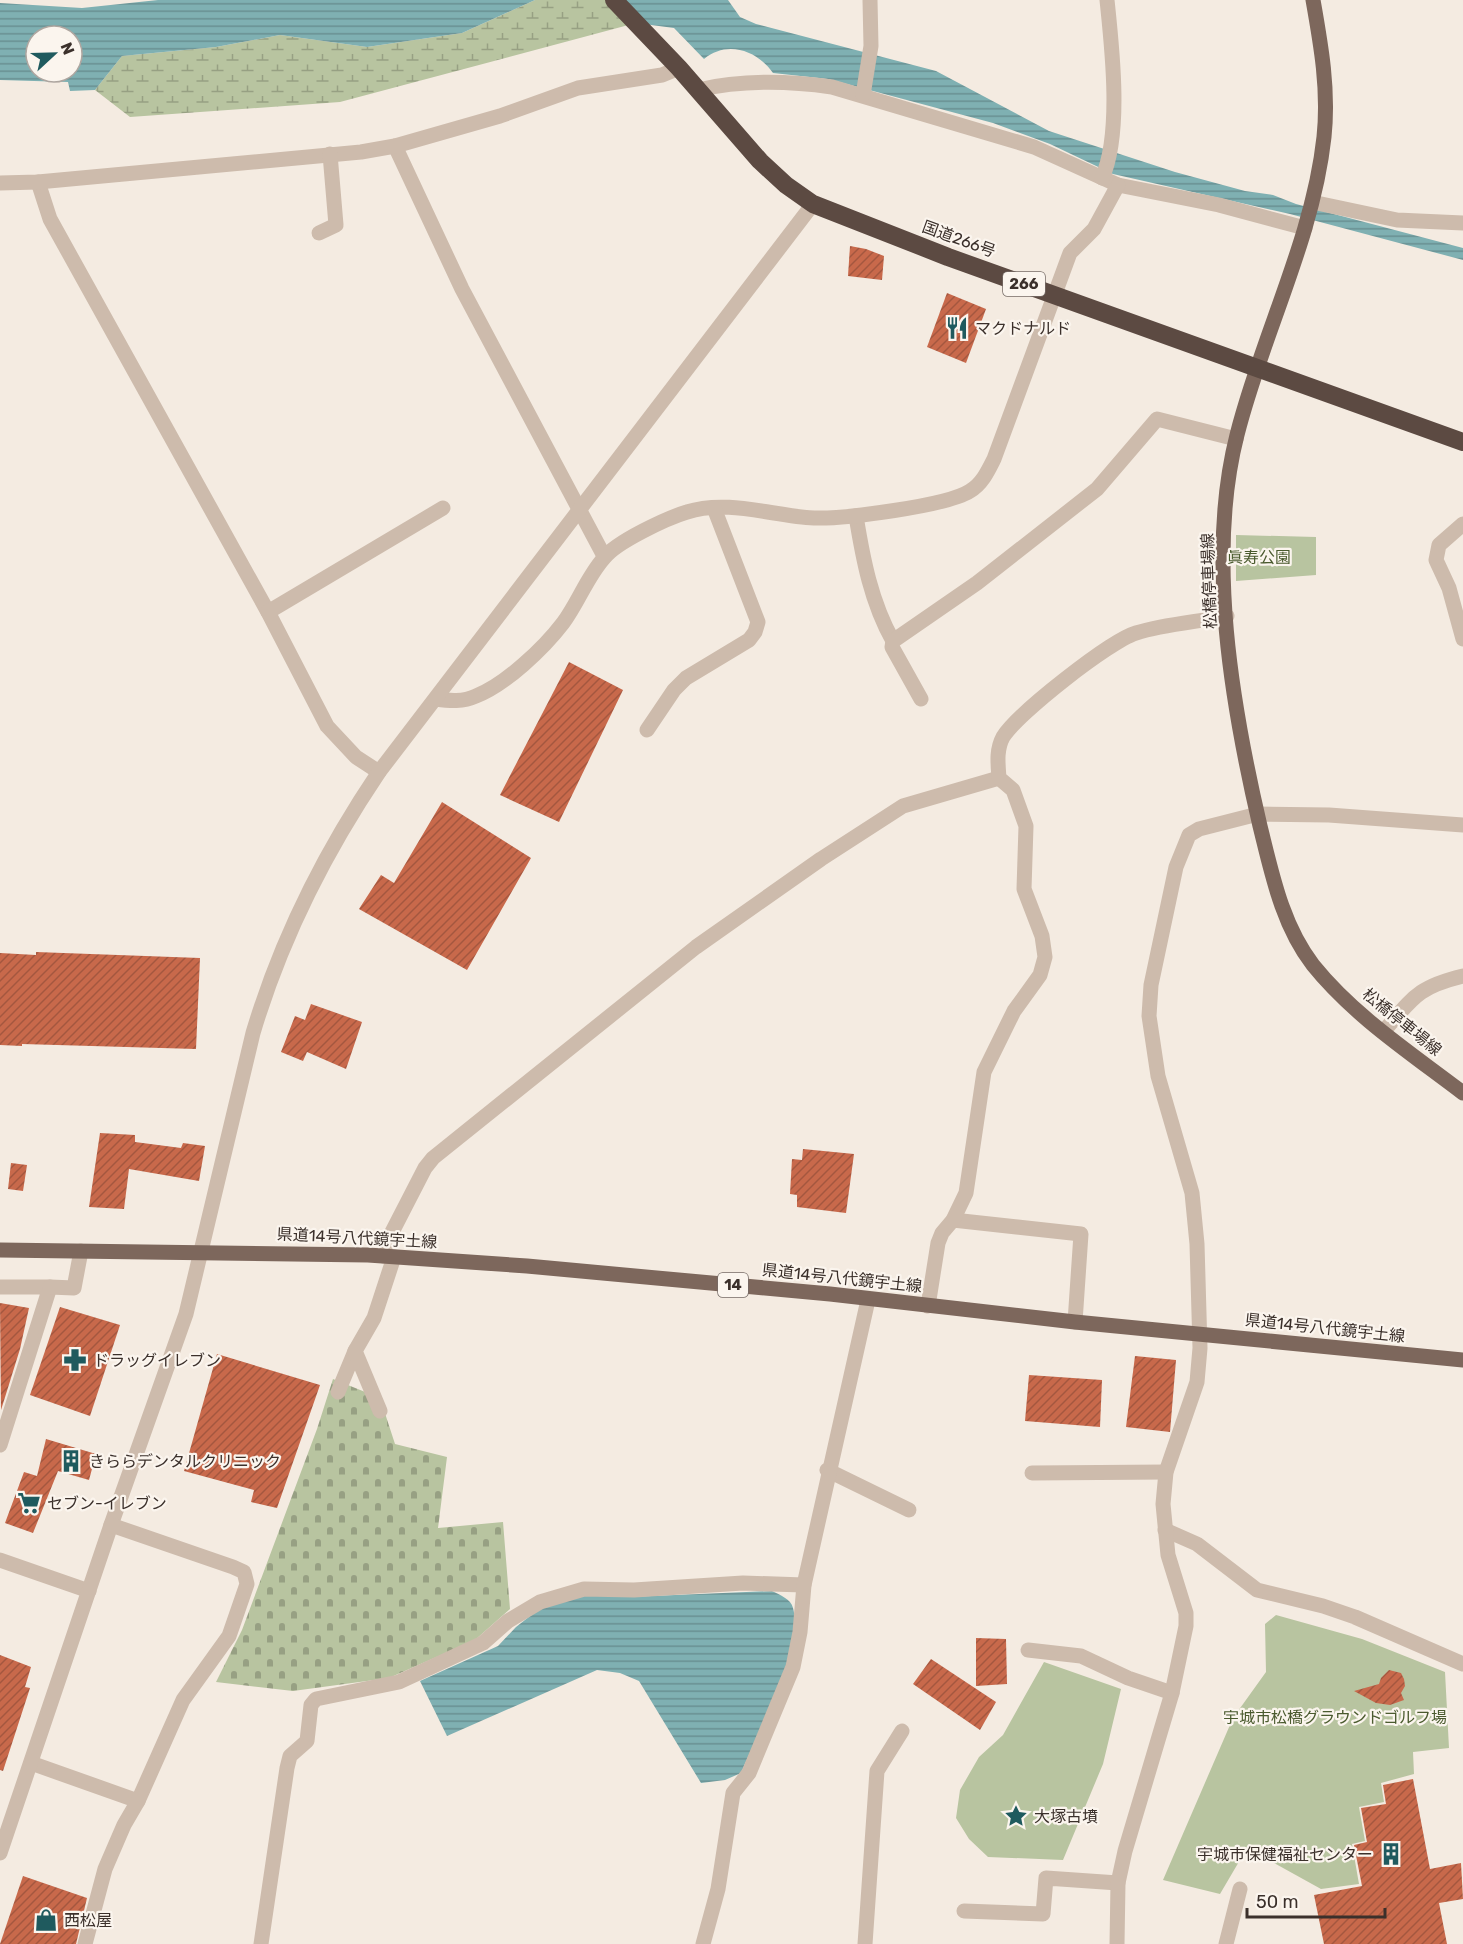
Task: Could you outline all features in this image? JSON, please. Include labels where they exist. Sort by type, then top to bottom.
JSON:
[{"type":"highway","name":"国道266号","points":[[614,0],[679,68],[760,161],[786,185],[813,204],[926,249],[1255,365],[1463,442]]},
{"type":"main road","name":"松橋停車場線","points":[[1313,0],[1323,59],[1326,106],[1324,136],[1309,214],[1255,365],[1236,439],[1224,522],[1227,616],[1239,730],[1277,894],[1292,931],[1312,964],[1383,1032],[1463,1093]]},
{"type":"main road","name":"県道14号八代鏡宇土線","points":[[0,1250],[201,1251],[388,1257],[527,1266],[1463,1360]]},
{"type":"street","points":[[864,92],[871,46],[870,0]]},
{"type":"street","points":[[1104,175],[1112,144],[1114,111],[1107,0]]},
{"type":"street","points":[[0,183],[38,182],[395,146],[500,116],[578,88],[662,75],[679,68]]},
{"type":"street","points":[[698,90],[729,85],[808,83],[864,92],[1034,147],[1104,175],[1118,185],[1220,205],[1309,214],[1463,223]]},
{"type":"street","points":[[395,146],[462,289],[604,556]]},
{"type":"street","points":[[319,234],[336,225],[330,154]]},
{"type":"street","points":[[38,182],[50,219],[268,612],[327,726],[356,757],[379,772]]},
{"type":"street","points":[[436,699],[456,701],[476,697],[496,686],[544,645],[563,623],[604,556],[664,520],[690,510],[714,508],[757,510],[813,518],[856,516],[948,500],[970,492],[984,478],[994,459],[1070,253],[1094,229],[1118,185]]},
{"type":"street","points":[[0,1853],[4,1832],[31,1763],[88,1591],[186,1314],[239,1088],[264,995],[292,925],[325,860],[379,772],[813,204]]},
{"type":"street","points":[[893,641],[977,583],[1097,489],[1157,419],[1236,439]]},
{"type":"street","points":[[268,612],[443,508]]},
{"type":"street","points":[[647,730],[674,690],[686,678],[748,640],[756,632],[758,622],[714,508]]},
{"type":"street","points":[[856,516],[864,562],[874,599],[893,641],[892,647],[921,699]]},
{"type":"street","points":[[1463,524],[1439,545],[1436,560],[1449,588],[1463,639]]},
{"type":"street","points":[[928,1306],[938,1243],[942,1233],[953,1220],[966,1192],[984,1072],[1014,1011],[1040,975],[1046,957],[1042,936],[1024,889],[1026,826],[1013,790],[999,778],[998,755],[1002,739],[1013,724],[1115,643],[1136,633],[1227,616]]},
{"type":"street","points":[[338,1392],[355,1351],[374,1318],[388,1257],[390,1236],[425,1168],[433,1158],[620,1006],[759,901],[903,806],[999,778]]},
{"type":"street","points":[[1117,1944],[1118,1883],[1125,1851],[1172,1693],[1186,1626],[1186,1613],[1171,1571],[1163,1504],[1166,1472],[1197,1382],[1200,1333],[1195,1215],[1158,1076],[1149,1016],[1151,985],[1176,867],[1189,835],[1199,829],[1258,814],[1329,815],[1463,825]]},
{"type":"street","points":[[1383,1032],[1411,998],[1424,988],[1463,976]]},
{"type":"street","points":[[953,1220],[1082,1234],[1075,1322]]},
{"type":"street","points":[[0,1287],[74,1288],[81,1251]]},
{"type":"street","points":[[0,1445],[50,1287]]},
{"type":"street","points":[[703,1944],[718,1889],[733,1793],[749,1773],[793,1667],[800,1632],[804,1585],[810,1566],[827,1470],[868,1300]]},
{"type":"street","points":[[355,1351],[380,1411]]},
{"type":"street","points":[[827,1470],[909,1510]]},
{"type":"street","points":[[1032,1473],[1166,1472]]},
{"type":"street","points":[[85,1944],[105,1869],[124,1824],[138,1801],[183,1700],[230,1636],[247,1577],[244,1572],[225,1563],[111,1525]]},
{"type":"street","points":[[1165,1530],[1197,1544],[1257,1590],[1323,1606],[1355,1617],[1463,1664]]},
{"type":"street","points":[[0,1560],[88,1591]]},
{"type":"street","points":[[261,1944],[287,1768],[290,1756],[307,1740],[311,1705],[316,1699],[399,1682],[483,1642],[508,1621],[540,1602],[584,1589],[634,1590],[769,1583],[804,1585]]},
{"type":"street","points":[[1028,1650],[1081,1656],[1128,1678],[1172,1693]]},
{"type":"street","points":[[865,1944],[877,1771],[902,1731]]},
{"type":"street","points":[[31,1763],[138,1801]]},
{"type":"street","points":[[964,1911],[1043,1914],[1046,1878],[1118,1883]]},
{"type":"street","points":[[1226,1944],[1240,1889]]},
{"type":"green space","points":[[535,0],[605,0],[636,23],[340,102],[130,117],[95,90],[122,56],[216,47],[280,35],[367,47],[462,33]]},
{"type":"green space","name":"眞寿公園","points":[[1236,535],[1316,537],[1316,575],[1236,581]]},
{"type":"green space","points":[[333,1379],[380,1398],[395,1444],[447,1457],[438,1528],[503,1522],[510,1609],[475,1640],[389,1678],[293,1691],[216,1682],[242,1630],[317,1429]]},
{"type":"green space","name":"宇城市松橋グラウンドゴルフ場","points":[[1276,1615],[1362,1639],[1445,1672],[1449,1748],[1413,1752],[1414,1774],[1381,1783],[1384,1802],[1359,1807],[1365,1841],[1352,1844],[1359,1884],[1321,1889],[1247,1848],[1220,1894],[1163,1880],[1233,1718],[1266,1672],[1265,1624]]},
{"type":"green space","points":[[1044,1662],[1121,1689],[1103,1764],[1063,1860],[988,1857],[969,1839],[956,1818],[960,1790],[979,1757],[1003,1735]]},
{"type":"water","points":[[158,0],[535,0],[462,33],[367,47],[280,35],[216,47],[122,56],[95,90],[70,91],[68,84],[84,84],[84,24],[24,24],[24,81],[0,80],[0,3],[82,8]]},
{"type":"water","points":[[605,0],[728,0],[740,17],[756,24],[936,71],[1049,131],[1175,172],[1245,191],[1273,195],[1296,204],[1463,248],[1463,260],[1290,214],[1113,174],[1050,144],[993,123],[828,79],[773,73],[759,58],[741,50],[722,50],[704,59],[674,28],[636,23]]},
{"type":"water","points":[[772,1591],[792,1605],[795,1625],[792,1645],[777,1691],[741,1773],[725,1780],[701,1783],[639,1681],[620,1673],[597,1670],[447,1736],[420,1681],[498,1646],[516,1627],[539,1609],[585,1594],[628,1597]]},
{"type":"building","points":[[850,246],[884,256],[882,280],[848,276]]},
{"type":"building","name":"マクドナルド","points":[[947,293],[986,309],[966,363],[927,347]]},
{"type":"building","points":[[569,662],[623,690],[559,822],[500,795]]},
{"type":"building","points":[[442,802],[531,858],[467,970],[359,909],[381,875],[394,883]]},
{"type":"building","points":[[36,952],[200,958],[196,1049],[0,1045],[0,953],[36,955]]},
{"type":"building","points":[[311,1004],[362,1022],[346,1069],[307,1052],[303,1061],[281,1052],[295,1016],[305,1020]]},
{"type":"building","points":[[100,1133],[135,1135],[135,1142],[181,1148],[183,1143],[205,1146],[199,1181],[129,1169],[124,1209],[89,1207]]},
{"type":"building","points":[[803,1149],[854,1154],[846,1213],[797,1207],[797,1195],[790,1194],[792,1159],[802,1160]]},
{"type":"building","points":[[11,1163],[27,1165],[23,1191],[8,1189]]},
{"type":"building","points":[[0,1303],[29,1308],[20,1349],[1,1410]]},
{"type":"building","name":"ドラッグイレブン","points":[[60,1307],[120,1325],[90,1416],[30,1395]]},
{"type":"building","points":[[217,1354],[320,1385],[277,1508],[251,1502],[254,1490],[184,1471]]},
{"type":"building","points":[[1135,1356],[1176,1360],[1170,1432],[1126,1427]]},
{"type":"building","points":[[1029,1375],[1102,1380],[1100,1427],[1025,1421]]},
{"type":"building","points":[[46,1439],[96,1454],[89,1480],[58,1471],[33,1533],[5,1523],[24,1472],[37,1476]]},
{"type":"building","points":[[976,1638],[1006,1639],[1007,1684],[976,1686]]},
{"type":"building","points":[[0,1655],[31,1667],[25,1687],[30,1688],[3,1771],[0,1770]]},
{"type":"building","points":[[931,1659],[996,1702],[980,1730],[913,1684]]},
{"type":"building","points":[[1389,1670],[1401,1673],[1404,1679],[1405,1686],[1401,1693],[1404,1700],[1390,1705],[1376,1703],[1354,1691],[1379,1684],[1381,1678]]},
{"type":"building","name":"宇城市保健福祉センター","points":[[1413,1779],[1430,1869],[1461,1863],[1463,1899],[1439,1903],[1447,1944],[1324,1944],[1314,1895],[1362,1886],[1354,1845],[1367,1842],[1361,1808],[1386,1804],[1383,1785]]},
{"type":"building","name":"西松屋","points":[[23,1876],[87,1898],[76,1944],[0,1944]]},
{"type":"place","name":"マクドナルド","points":[[957,328]]},
{"type":"place","name":"ドラッグイレブン","points":[[75,1360]]},
{"type":"place","name":"きららデンタルクリニック","points":[[71,1461]]},
{"type":"place","name":"セブン-イレブン","points":[[29,1503]]},
{"type":"place","name":"大塚古墳","points":[[1016,1816]]},
{"type":"place","name":"宇城市保健福祉センター","points":[[1391,1854]]},
{"type":"place","name":"西松屋","points":[[46,1920]]}]
